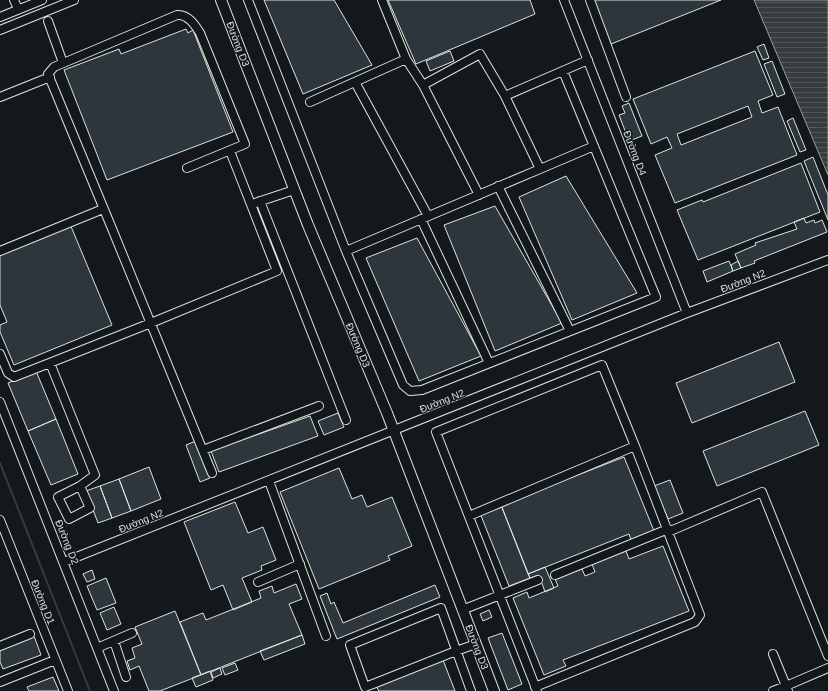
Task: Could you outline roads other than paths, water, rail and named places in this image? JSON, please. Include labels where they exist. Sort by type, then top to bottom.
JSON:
[{"type":"main road","name":"Đường D3","points":[[221,0],[294,190],[394,431],[494,691]]},
{"type":"street","points":[[14,0],[18,9]]},
{"type":"street","points":[[0,17],[42,0]]},
{"type":"street","points":[[0,30],[74,0]]},
{"type":"street","points":[[248,0],[346,251],[406,388],[410,391],[422,390],[656,296],[563,70]]},
{"type":"street","points":[[382,0],[406,59],[423,85],[479,195]]},
{"type":"street","name":"Đường D4","points":[[564,0],[687,313]]},
{"type":"street","points":[[590,0],[626,97]]},
{"type":"street","points":[[32,4],[37,16]]},
{"type":"street","points":[[187,168],[244,144],[200,33],[193,22],[182,15],[177,15],[54,67],[48,74],[103,209],[152,323],[212,473]]},
{"type":"street","points":[[48,21],[63,63]]},
{"type":"street","points":[[423,85],[480,54],[505,96],[540,169]]},
{"type":"street","points":[[310,102],[406,59]]},
{"type":"street","points":[[505,96],[588,60]]},
{"type":"street","points":[[0,97],[50,77]]},
{"type":"street","points":[[356,82],[425,218],[489,363]]},
{"type":"street","points":[[346,251],[594,146]]},
{"type":"street","points":[[0,354],[8,373],[12,376],[50,363],[152,323],[276,271],[230,150]]},
{"type":"street","points":[[498,186],[570,331]]},
{"type":"street","points":[[251,204],[294,190]]},
{"type":"street","points":[[260,202],[346,420]]},
{"type":"street","points":[[0,252],[103,209]]},
{"type":"street","name":"Đường N2","points":[[64,562],[687,313],[828,260]]},
{"type":"street","points":[[50,363],[95,475],[80,486]]},
{"type":"street","points":[[602,365],[635,446],[700,615],[695,622],[536,689],[436,432],[602,365]]},
{"type":"street","name":"Đường D2","points":[[0,402],[114,691]]},
{"type":"street","points":[[202,450],[319,406]]},
{"type":"street","points":[[469,516],[635,446]]},
{"type":"street","points":[[269,481],[326,636]]},
{"type":"street","points":[[555,575],[668,531],[762,492],[828,656]]},
{"type":"street","name":"Đường D1","points":[[0,520],[68,691]]},
{"type":"street","points":[[258,582],[300,564]]},
{"type":"street","points":[[462,610],[538,580]]},
{"type":"street","points":[[471,691],[456,651],[441,608],[350,645],[365,687],[374,687],[456,651],[476,644]]},
{"type":"street","points":[[97,648],[132,633]]},
{"type":"street","points":[[0,646],[30,634]]},
{"type":"street","points":[[114,641],[126,677]]},
{"type":"street","points":[[773,654],[787,688]]},
{"type":"street","points":[[0,682],[55,660]]},
{"type":"street","points":[[773,691],[787,688],[828,668]]},
{"type":"waterway","points":[[0,463],[90,691]]}]
